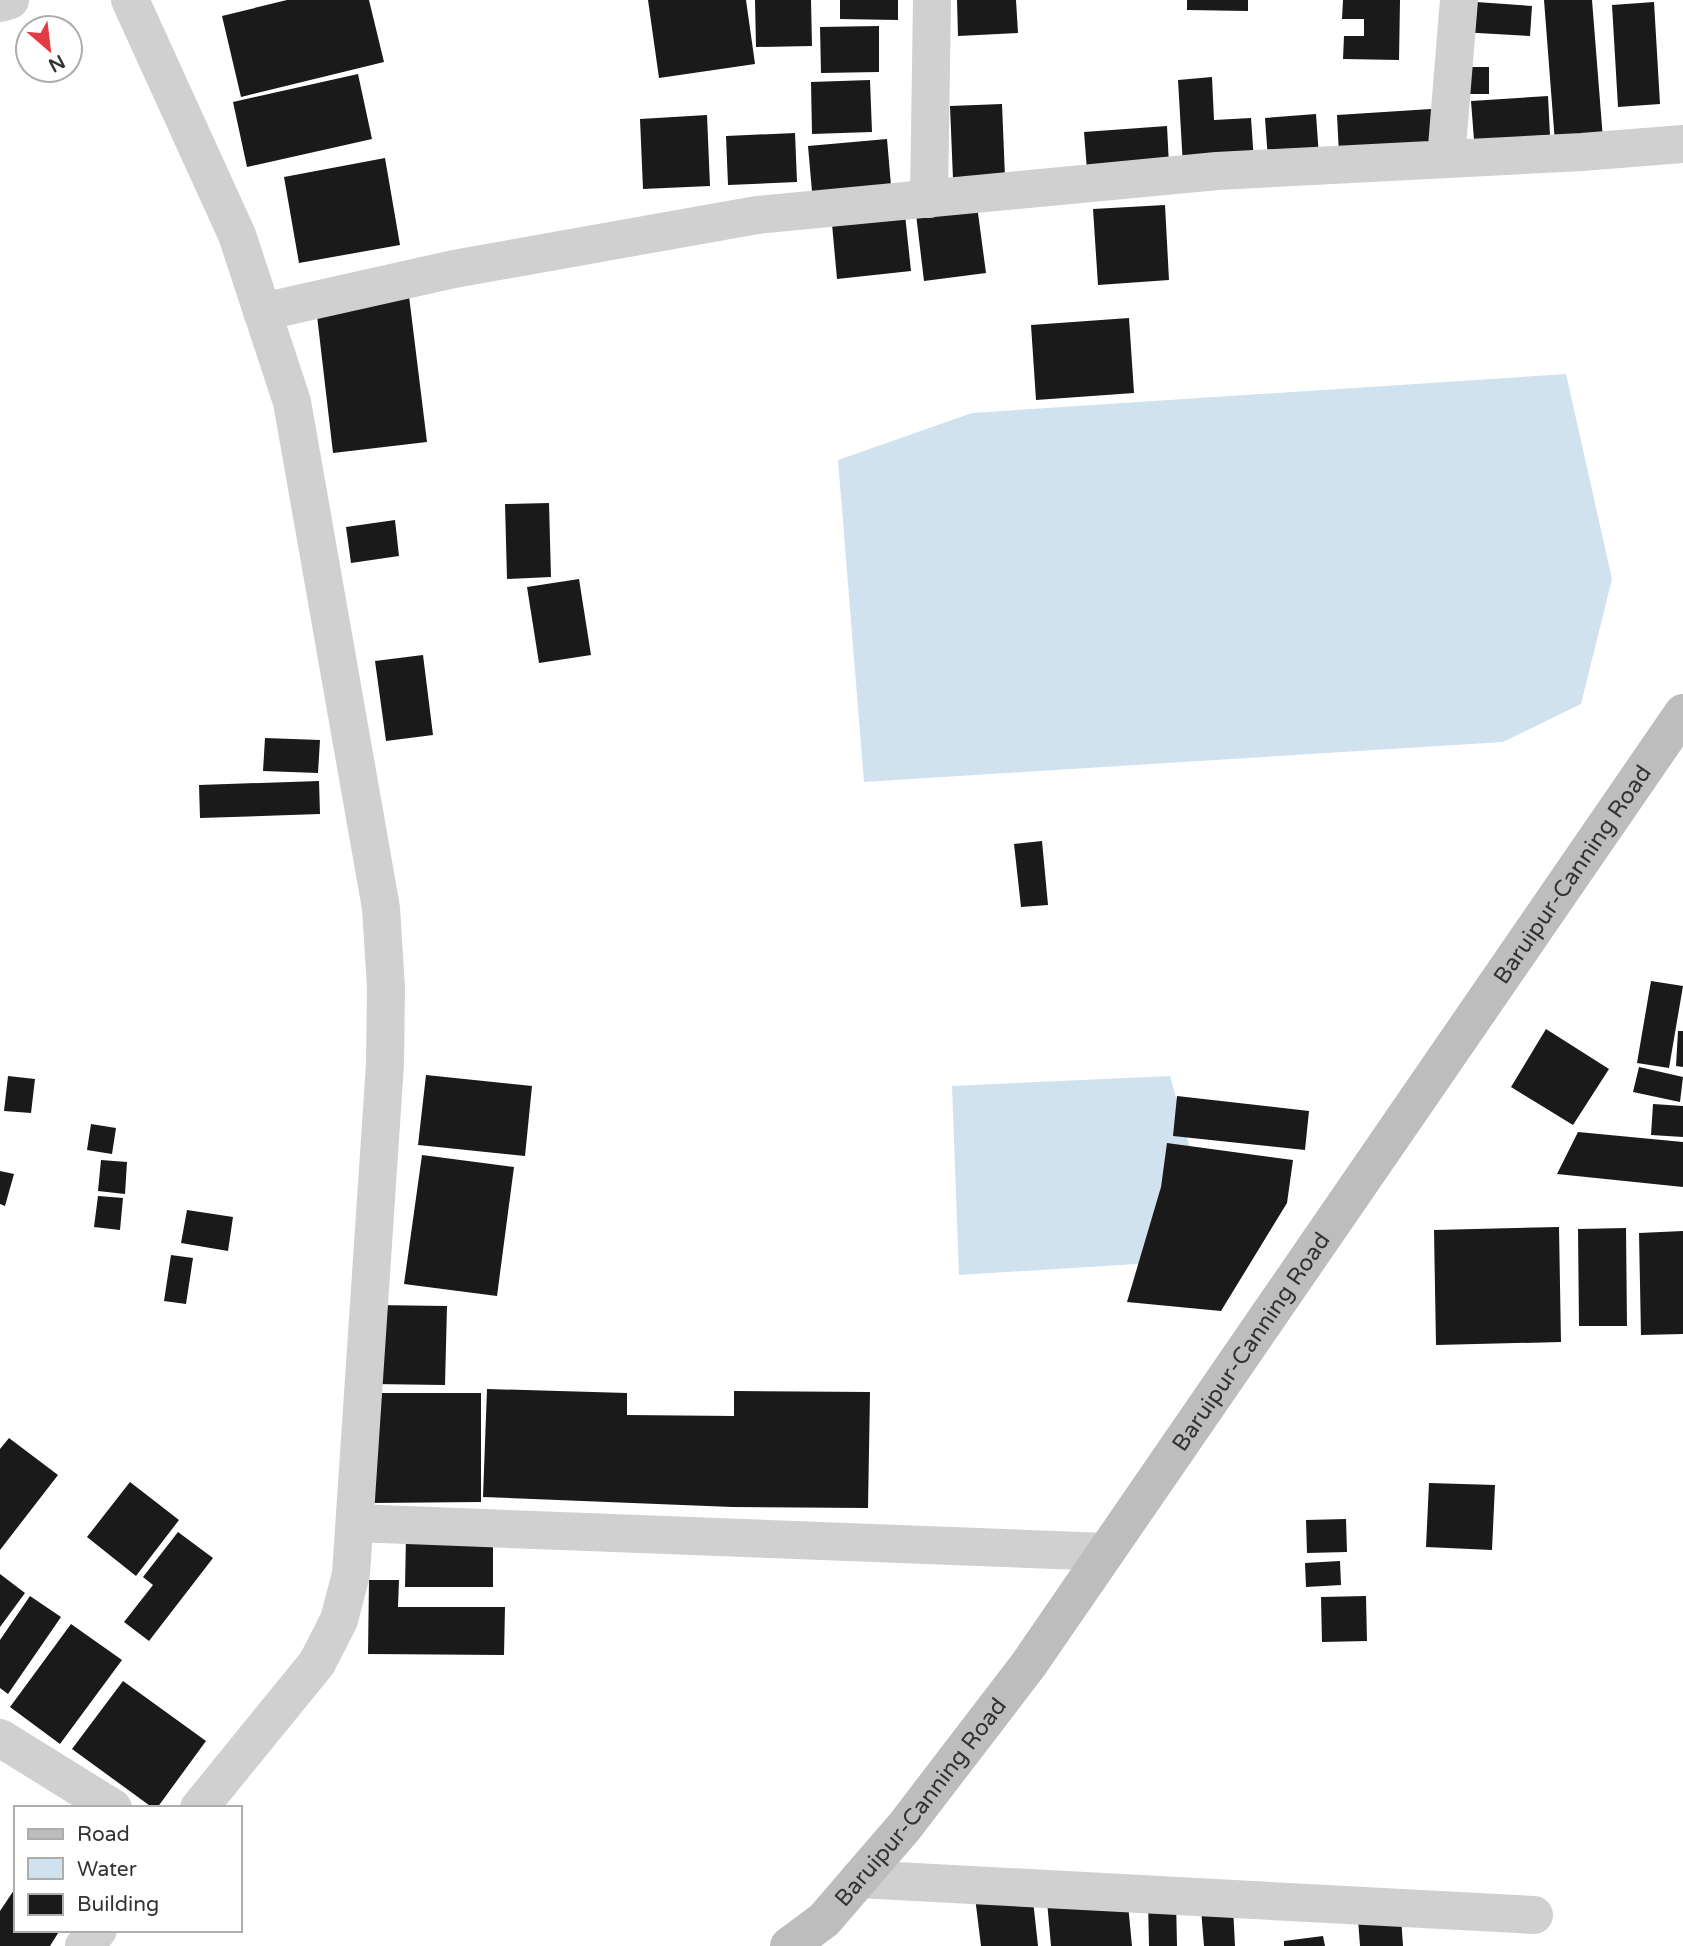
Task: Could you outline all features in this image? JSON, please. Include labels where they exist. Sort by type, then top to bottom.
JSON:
[{"type":"main road","name":"Baruipur-Canning Road","points":[[789,1946],[824,1920],[905,1826],[1029,1664],[1683,713]]},
{"type":"street","points":[[0,3],[10,0]]},
{"type":"street","points":[[130,0],[237,235],[292,402],[381,908],[386,988],[385,1064],[351,1574],[339,1620],[317,1663],[201,1806]]},
{"type":"street","points":[[929,199],[932,0]]},
{"type":"street","points":[[1446,159],[1459,0]]},
{"type":"street","points":[[262,312],[454,269],[757,215],[1217,171],[1683,144]]},
{"type":"street","points":[[355,1523],[1106,1552]]},
{"type":"street","points":[[0,1738],[110,1806]]},
{"type":"street","points":[[859,1879],[1534,1915]]},
{"type":"street","points":[[84,1946],[95,1932]]},
{"type":"water","points":[[1566,374],[1612,579],[1581,704],[1503,742],[864,782],[838,460],[972,413]]},
{"type":"water","points":[[1170,1076],[1201,1188],[1169,1262],[959,1275],[952,1086]]},
{"type":"building","points":[[287,0],[369,0],[384,62],[241,97],[222,16]]},
{"type":"building","points":[[648,0],[746,0],[755,64],[659,78]]},
{"type":"building","points":[[755,0],[811,0],[812,46],[756,47]]},
{"type":"building","points":[[840,0],[898,0],[898,20],[840,19]]},
{"type":"building","points":[[957,0],[1016,0],[1018,33],[958,36]]},
{"type":"building","points":[[1187,0],[1248,0],[1248,11],[1187,10]]},
{"type":"building","points":[[1343,0],[1400,0],[1399,60],[1343,59],[1344,36],[1364,36],[1364,19],[1342,19]]},
{"type":"building","points":[[1544,0],[1592,0],[1603,139],[1555,143]]},
{"type":"building","points":[[1462,1],[1532,6],[1530,36],[1460,32]]},
{"type":"building","points":[[1654,2],[1660,104],[1618,107],[1612,5]]},
{"type":"building","points":[[879,26],[879,72],[821,73],[820,27]]},
{"type":"building","points":[[1457,67],[1489,67],[1489,94],[1457,94]]},
{"type":"building","points":[[358,74],[372,139],[247,167],[233,102]]},
{"type":"building","points":[[1212,77],[1214,120],[1251,118],[1254,162],[1183,166],[1178,80]]},
{"type":"building","points":[[870,80],[872,132],[812,134],[811,82]]},
{"type":"building","points":[[1548,96],[1550,135],[1474,140],[1471,101]]},
{"type":"building","points":[[1002,104],[1005,177],[953,179],[950,106]]},
{"type":"building","points":[[1431,109],[1433,148],[1339,154],[1337,115]]},
{"type":"building","points":[[1316,114],[1319,157],[1268,160],[1265,118]]},
{"type":"building","points":[[707,115],[710,186],[643,189],[640,119]]},
{"type":"building","points":[[1167,126],[1169,165],[1087,170],[1084,132]]},
{"type":"building","points":[[795,133],[797,182],[728,185],[726,136]]},
{"type":"building","points":[[887,139],[892,197],[813,203],[808,146]]},
{"type":"building","points":[[385,158],[400,245],[299,263],[284,177]]},
{"type":"building","points":[[976,198],[986,273],[924,281],[915,206]]},
{"type":"building","points":[[904,205],[911,271],[837,279],[831,213]]},
{"type":"building","points":[[1165,205],[1169,280],[1098,285],[1093,209]]},
{"type":"building","points":[[409,296],[427,442],[333,453],[316,307]]},
{"type":"building","points":[[1129,318],[1134,393],[1036,400],[1031,325]]},
{"type":"building","points":[[549,503],[551,577],[507,579],[505,504]]},
{"type":"building","points":[[395,520],[399,556],[351,563],[346,527]]},
{"type":"building","points":[[579,579],[591,655],[539,663],[527,587]]},
{"type":"building","points":[[423,655],[433,735],[386,741],[375,661]]},
{"type":"building","points":[[265,738],[320,740],[318,773],[263,771]]},
{"type":"building","points":[[319,781],[320,814],[200,818],[199,785]]},
{"type":"building","points":[[1042,841],[1048,905],[1021,907],[1014,844]]},
{"type":"building","points":[[1651,981],[1683,986],[1669,1068],[1637,1063]]},
{"type":"building","points":[[1546,1029],[1609,1069],[1573,1125],[1511,1087]]},
{"type":"building","points":[[1678,1031],[1683,1031],[1683,1067],[1676,1066]]},
{"type":"building","points":[[1639,1067],[1683,1077],[1680,1102],[1633,1092]]},
{"type":"building","points":[[426,1075],[532,1086],[525,1156],[418,1145]]},
{"type":"building","points":[[8,1076],[35,1079],[31,1113],[4,1111]]},
{"type":"building","points":[[1177,1096],[1309,1111],[1305,1150],[1173,1136]]},
{"type":"building","points":[[1653,1104],[1683,1106],[1683,1137],[1651,1135]]},
{"type":"building","points":[[91,1124],[116,1128],[112,1154],[87,1150]]},
{"type":"building","points":[[1578,1132],[1683,1142],[1683,1187],[1557,1174]]},
{"type":"building","points":[[1167,1143],[1293,1160],[1287,1203],[1221,1311],[1127,1302],[1161,1187]]},
{"type":"building","points":[[422,1155],[514,1167],[497,1296],[404,1284]]},
{"type":"building","points":[[101,1160],[127,1162],[125,1194],[98,1191]]},
{"type":"building","points":[[0,1171],[14,1174],[5,1206],[0,1204]]},
{"type":"building","points":[[98,1196],[123,1198],[120,1230],[94,1227]]},
{"type":"building","points":[[187,1210],[233,1217],[228,1251],[181,1243]]},
{"type":"building","points":[[1559,1227],[1561,1342],[1436,1345],[1434,1230]]},
{"type":"building","points":[[1626,1228],[1627,1326],[1579,1326],[1578,1229]]},
{"type":"building","points":[[1683,1231],[1683,1334],[1641,1335],[1639,1233]]},
{"type":"building","points":[[171,1255],[193,1258],[186,1304],[164,1301]]},
{"type":"building","points":[[373,1305],[447,1306],[445,1385],[372,1384]]},
{"type":"building","points":[[487,1389],[627,1393],[627,1415],[734,1416],[734,1391],[870,1392],[868,1508],[732,1507],[483,1497]]},
{"type":"building","points":[[372,1393],[481,1393],[481,1502],[372,1503]]},
{"type":"building","points":[[9,1438],[58,1475],[0,1550],[0,1449]]},
{"type":"building","points":[[130,1482],[179,1520],[136,1576],[87,1537]]},
{"type":"building","points":[[1429,1483],[1495,1485],[1492,1550],[1426,1547]]},
{"type":"building","points":[[1346,1519],[1347,1552],[1307,1553],[1306,1520]]},
{"type":"building","points":[[178,1532],[213,1558],[149,1641],[124,1622],[153,1585],[143,1577]]},
{"type":"building","points":[[406,1535],[493,1536],[493,1587],[405,1587]]},
{"type":"building","points":[[1340,1561],[1341,1585],[1306,1587],[1305,1563]]},
{"type":"building","points":[[0,1574],[25,1593],[0,1627]]},
{"type":"building","points":[[369,1580],[399,1580],[398,1607],[505,1607],[504,1655],[368,1654]]},
{"type":"building","points":[[30,1596],[61,1617],[8,1694],[0,1688],[0,1640]]},
{"type":"building","points":[[1366,1596],[1367,1641],[1322,1642],[1321,1597]]},
{"type":"building","points":[[71,1624],[122,1660],[60,1744],[10,1707]]},
{"type":"building","points":[[123,1681],[206,1741],[158,1806],[150,1806],[72,1749]]},
{"type":"building","points":[[14,1890],[14,1932],[59,1932],[50,1946],[0,1946],[0,1911]]},
{"type":"building","points":[[1032,1891],[1038,1946],[981,1946],[975,1897]]},
{"type":"building","points":[[1127,1894],[1132,1946],[1051,1946],[1047,1901]]},
{"type":"building","points":[[1176,1899],[1177,1946],[1149,1946],[1148,1900]]},
{"type":"building","points":[[1233,1907],[1235,1946],[1204,1946],[1201,1909]]},
{"type":"building","points":[[1401,1916],[1403,1946],[1360,1946],[1358,1919]]},
{"type":"building","points":[[1323,1936],[1325,1946],[1284,1946],[1284,1941]]}]
